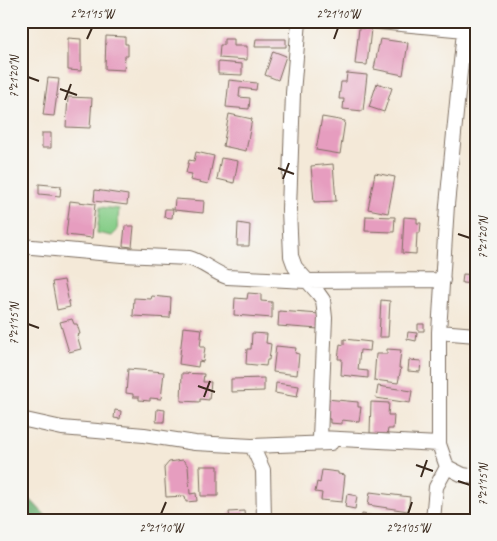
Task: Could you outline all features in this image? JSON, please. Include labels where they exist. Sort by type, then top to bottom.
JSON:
[{"type":"street","points":[[299,21],[293,93],[289,208],[291,256],[295,267],[323,300],[325,318],[320,438],[439,444]]},
{"type":"street","points":[[369,21],[467,32],[447,205],[439,332],[439,444],[447,467],[463,475],[476,477]]},
{"type":"street","points":[[21,246],[122,255],[189,258],[200,261],[217,273],[227,277],[306,281],[442,280]]},
{"type":"street","points":[[439,332],[476,335]]},
{"type":"street","points":[[21,419],[62,428],[144,435],[195,443],[252,446],[320,443],[439,444]]},
{"type":"street","points":[[252,446],[263,470],[264,520]]},
{"type":"street","points":[[433,520],[436,487],[447,467]]},
{"type":"green space","points":[[100,207],[119,209],[117,231],[112,236],[97,233]]},
{"type":"green space","points":[[21,490],[50,520],[21,520]]},
{"type":"building","points":[[359,28],[371,29],[367,65],[355,64]]},
{"type":"building","points":[[106,36],[125,37],[125,44],[128,44],[128,56],[125,56],[124,70],[105,69]]},
{"type":"building","points":[[68,38],[81,39],[81,71],[68,70]]},
{"type":"building","points":[[224,39],[234,39],[234,46],[247,46],[247,60],[219,58],[220,45],[224,45]]},
{"type":"building","points":[[256,39],[286,39],[286,47],[255,47]]},
{"type":"building","points":[[380,39],[408,43],[403,75],[374,69]]},
{"type":"building","points":[[273,51],[286,56],[278,80],[265,75]]},
{"type":"building","points":[[218,62],[242,64],[242,75],[218,74]]},
{"type":"building","points":[[347,73],[367,75],[363,111],[343,109],[344,99],[339,99],[341,82],[346,82]]},
{"type":"building","points":[[48,78],[59,79],[54,116],[43,115]]},
{"type":"building","points":[[229,80],[257,83],[256,90],[240,88],[239,97],[250,98],[249,109],[226,107]]},
{"type":"building","points":[[377,83],[392,88],[384,112],[369,107]]},
{"type":"building","points":[[68,97],[92,98],[90,128],[66,127]]},
{"type":"building","points":[[229,114],[252,119],[246,151],[223,146]]},
{"type":"building","points":[[322,117],[345,121],[340,154],[316,150]]},
{"type":"building","points":[[42,133],[51,133],[51,148],[42,148]]},
{"type":"building","points":[[196,152],[214,156],[208,184],[190,180],[192,174],[186,173],[189,160],[194,161]]},
{"type":"building","points":[[221,158],[238,161],[234,183],[217,179]]},
{"type":"building","points":[[333,164],[336,201],[314,202],[311,166]]},
{"type":"building","points":[[375,173],[395,177],[388,213],[368,209]]},
{"type":"building","points":[[39,184],[61,186],[60,196],[39,194]]},
{"type":"building","points":[[95,190],[128,195],[127,205],[94,201]]},
{"type":"building","points":[[175,199],[204,201],[203,213],[174,210]]},
{"type":"building","points":[[70,201],[95,204],[92,238],[66,235]]},
{"type":"building","points":[[165,209],[173,209],[172,218],[164,217]]},
{"type":"building","points":[[366,216],[395,217],[394,232],[365,231]]},
{"type":"building","points":[[404,217],[417,218],[417,223],[421,223],[420,233],[417,233],[416,254],[402,253]]},
{"type":"building","points":[[238,223],[250,225],[249,246],[237,246]]},
{"type":"building","points":[[125,226],[134,226],[132,247],[123,246]]},
{"type":"building","points":[[463,274],[476,275],[476,284],[462,283]]},
{"type":"building","points":[[64,280],[70,307],[57,310],[52,282]]},
{"type":"building","points":[[248,293],[261,294],[261,301],[272,302],[272,318],[234,315],[235,298],[247,299]]},
{"type":"building","points":[[152,296],[171,298],[170,318],[133,316],[134,298],[151,299]]},
{"type":"building","points":[[381,300],[390,301],[388,337],[379,337]]},
{"type":"building","points":[[279,311],[320,314],[319,329],[278,326]]},
{"type":"building","points":[[72,319],[74,324],[77,324],[80,334],[77,335],[81,349],[69,352],[60,322]]},
{"type":"building","points":[[418,324],[424,324],[424,331],[418,331]]},
{"type":"building","points":[[183,327],[202,329],[200,347],[205,347],[203,362],[199,361],[198,367],[179,364]]},
{"type":"building","points":[[408,332],[417,333],[416,341],[407,339]]},
{"type":"building","points":[[252,333],[267,334],[266,343],[271,344],[269,360],[267,360],[266,366],[246,364],[247,349],[251,349]]},
{"type":"building","points":[[344,339],[371,342],[370,351],[360,350],[358,370],[368,371],[368,378],[341,375],[342,359],[338,359],[340,344],[344,345]]},
{"type":"building","points":[[276,346],[296,348],[295,353],[299,354],[297,375],[273,372]]},
{"type":"building","points":[[387,349],[401,350],[399,368],[401,368],[398,383],[374,380],[376,354],[387,354]]},
{"type":"building","points":[[409,360],[421,361],[420,372],[408,371]]},
{"type":"building","points":[[128,369],[164,372],[161,399],[139,400],[139,397],[133,397],[133,394],[126,393]]},
{"type":"building","points":[[182,373],[204,374],[203,382],[211,382],[209,400],[200,399],[200,402],[181,401]]},
{"type":"building","points":[[264,378],[264,391],[231,392],[231,379]]},
{"type":"building","points":[[276,383],[299,386],[297,397],[275,393]]},
{"type":"building","points":[[378,386],[412,391],[410,403],[376,398]]},
{"type":"building","points":[[326,399],[358,402],[358,407],[361,407],[359,422],[342,420],[342,424],[330,423],[330,419],[324,418]]},
{"type":"building","points":[[371,402],[389,403],[388,415],[394,415],[393,429],[388,429],[387,434],[370,433]]},
{"type":"building","points":[[157,409],[165,410],[164,422],[156,422]]},
{"type":"building","points":[[115,410],[121,411],[120,419],[114,418]]},
{"type":"building","points":[[183,460],[188,466],[190,494],[196,493],[197,501],[186,502],[185,496],[166,497],[164,468],[169,462]]},
{"type":"building","points":[[200,466],[218,466],[218,496],[201,496]]},
{"type":"building","points":[[322,470],[345,475],[342,502],[321,500],[322,493],[315,492],[317,482],[320,483]]},
{"type":"building","points":[[370,492],[410,497],[408,511],[368,505]]},
{"type":"building","points":[[347,494],[357,496],[355,509],[345,507]]},
{"type":"building","points":[[244,511],[245,520],[230,520],[229,512]]},
{"type":"building","points":[[362,514],[395,519],[395,520],[361,520]]}]
